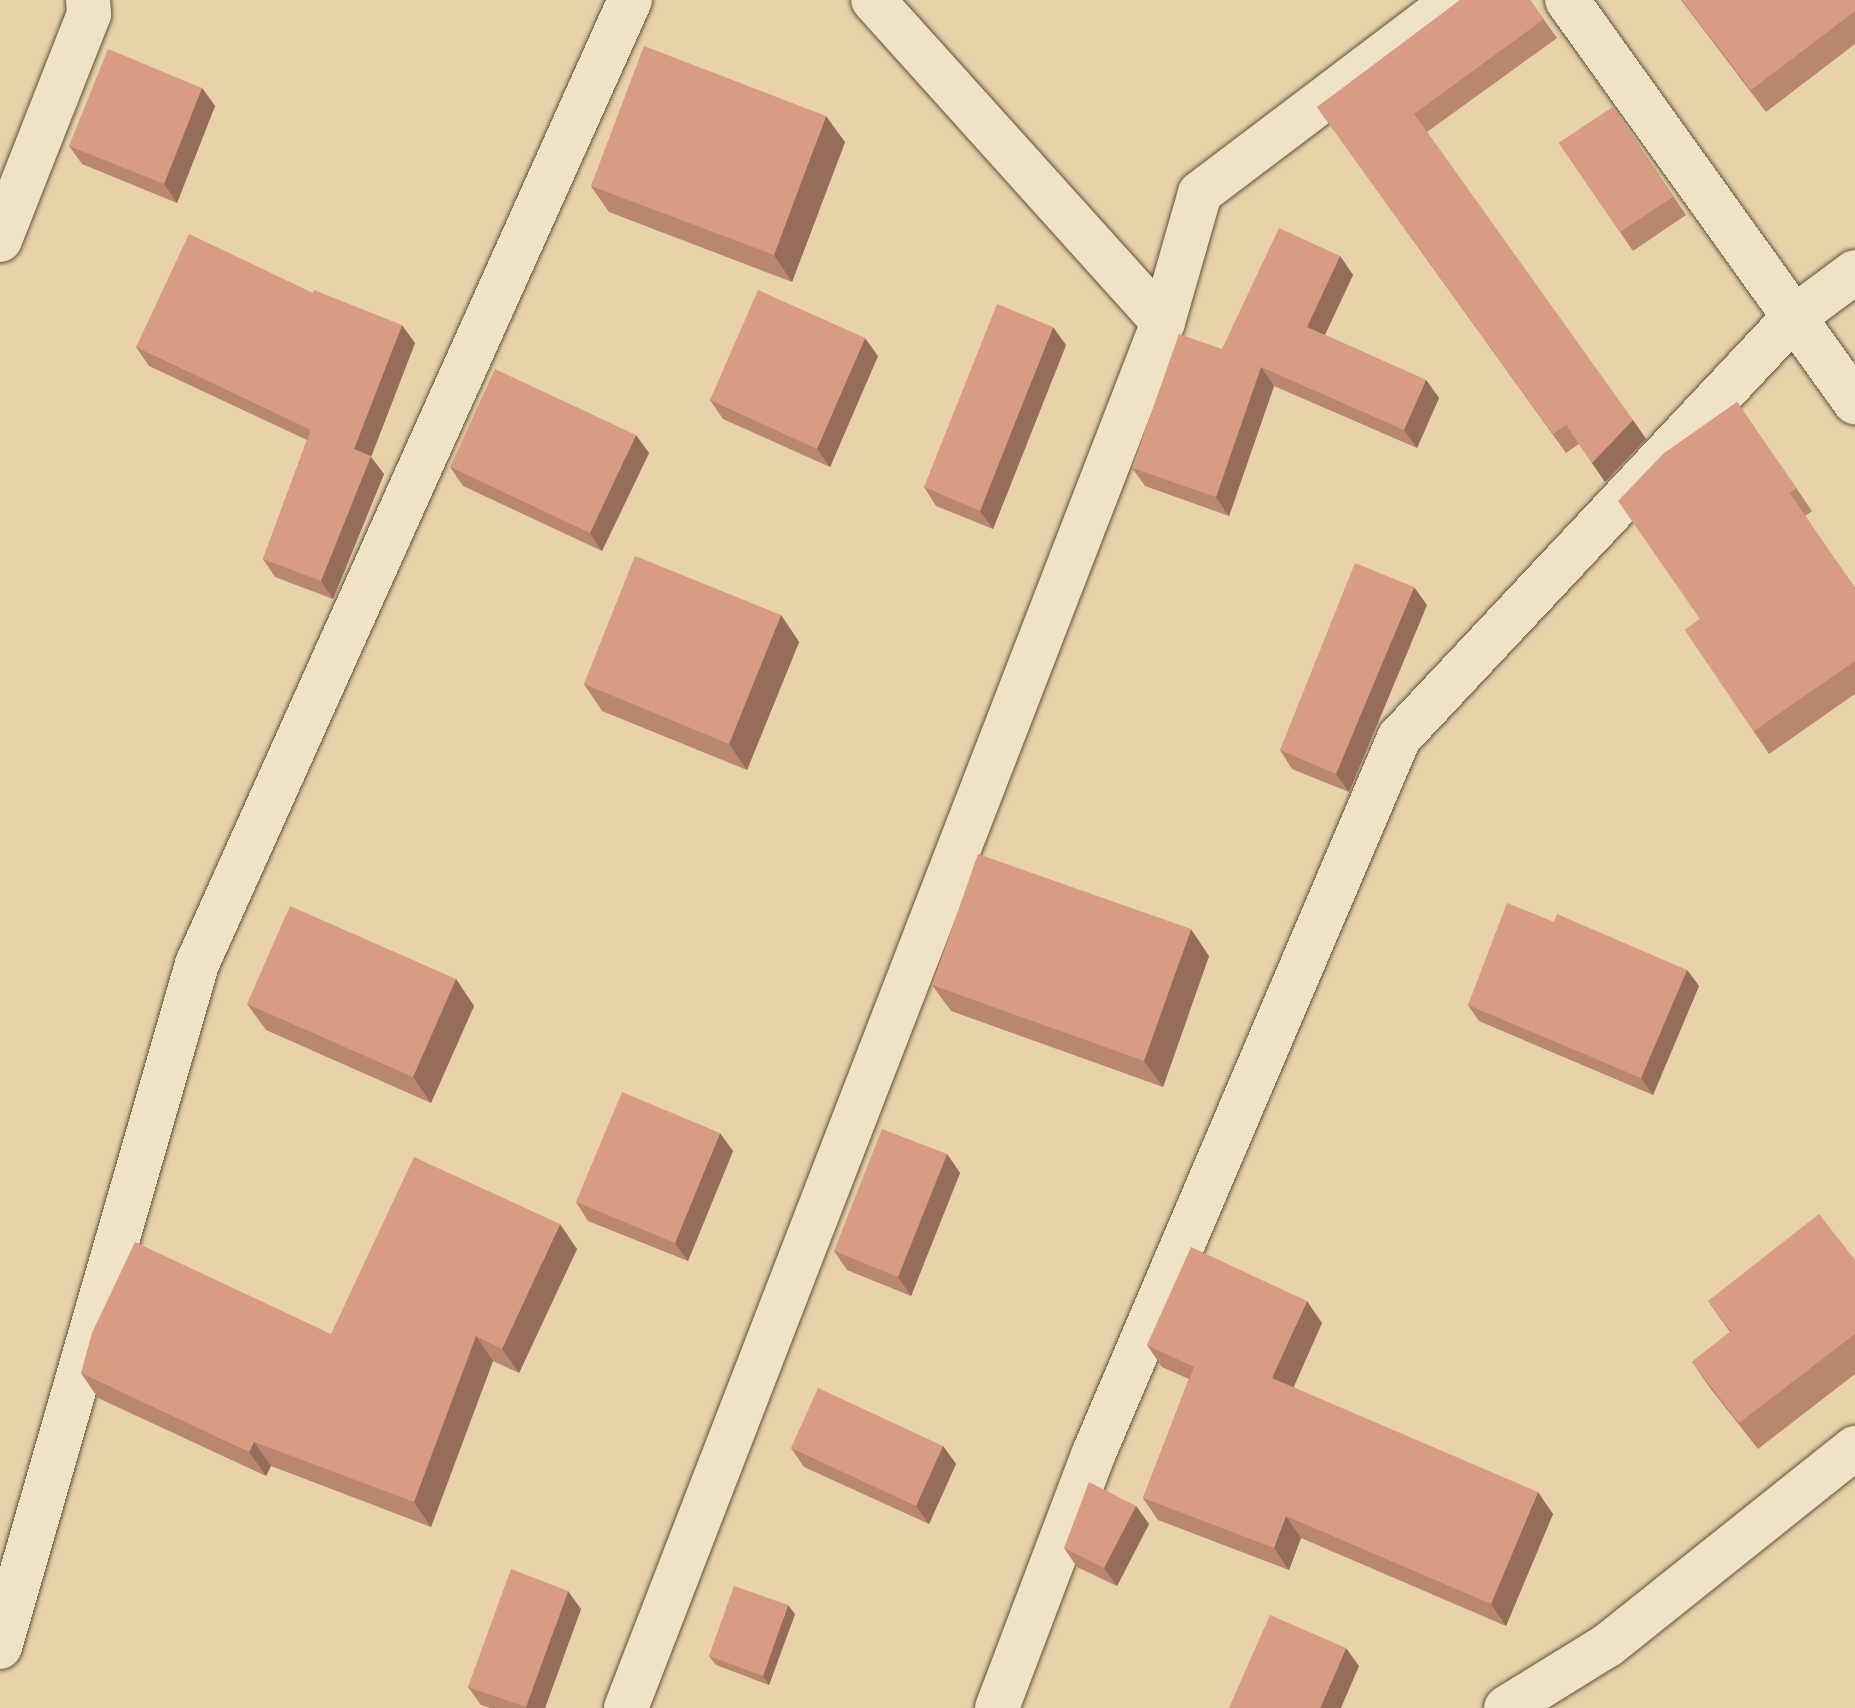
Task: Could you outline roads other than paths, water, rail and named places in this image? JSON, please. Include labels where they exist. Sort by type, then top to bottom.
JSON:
[{"type":"street","points":[[0,240],[89,14],[88,0]]},
{"type":"street","points":[[0,1647],[197,964],[630,0]]},
{"type":"street","points":[[873,0],[1163,322]]},
{"type":"street","points":[[626,1708],[1163,322],[1200,193],[1455,0]]},
{"type":"street","points":[[1567,0],[1855,402]]},
{"type":"street","points":[[997,1708],[1093,1455],[1399,738],[1793,318],[1855,272]]},
{"type":"street","points":[[1506,1708],[1608,1645],[1855,1448]]}]
